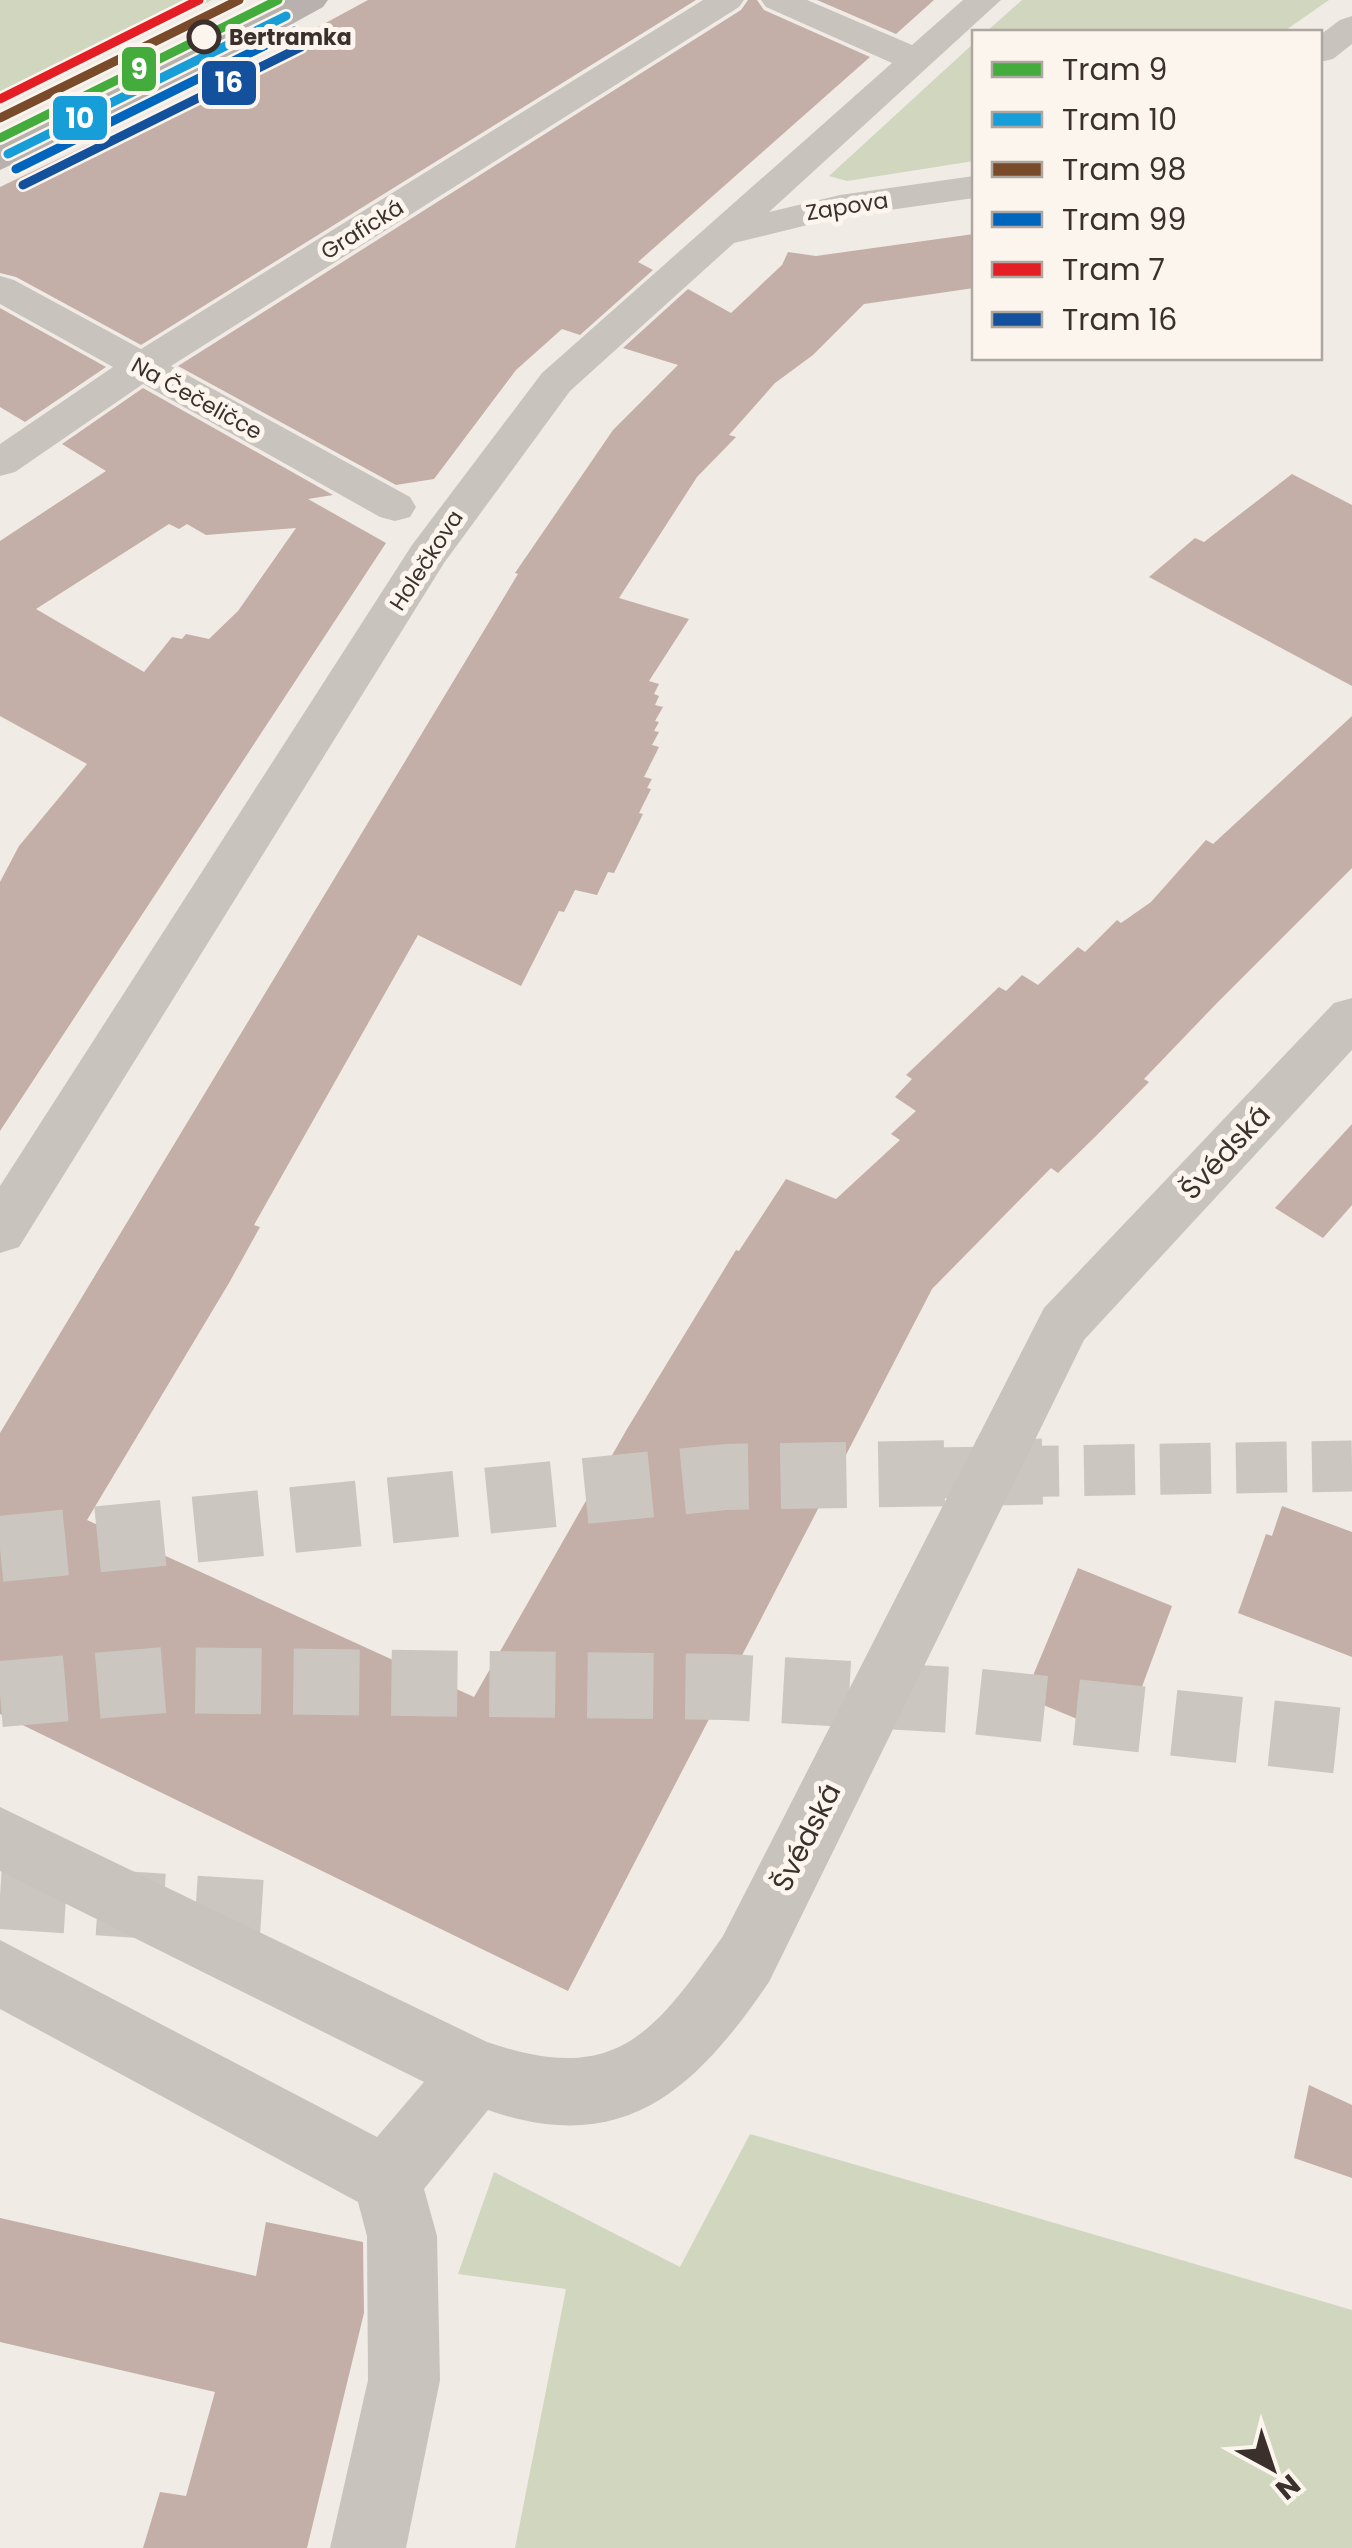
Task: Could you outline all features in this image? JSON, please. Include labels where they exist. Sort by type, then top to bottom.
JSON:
[{"type":"main road","points":[[0,158],[163,80],[311,0]]},
{"type":"street","name":"Grafická","points":[[0,462],[141,367],[727,0]]},
{"type":"street","points":[[778,0],[918,61]]},
{"type":"street","name":"Holečkova","points":[[0,1230],[451,519],[556,382],[984,0]]},
{"type":"street","points":[[1322,50],[1352,27]]},
{"type":"street","name":"Zapova","points":[[722,236],[782,217],[972,187]]},
{"type":"street","name":"Na Čečeličce","points":[[0,288],[395,507]]},
{"type":"street","name":"Švédská","points":[[0,1838],[476,2072],[546,2094],[592,2093],[646,2071],[704,2020],[746,1959],[1064,1324],[1352,1017]]},
{"type":"street","points":[[0,1974],[387,2180],[402,2236],[404,2380],[368,2548]]},
{"type":"street","points":[[387,2180],[476,2072]]},
{"type":"green space","points":[[0,0],[212,0],[0,104]]},
{"type":"green space","points":[[1022,0],[1329,0],[1286,30],[988,30]]},
{"type":"green space","points":[[972,45],[972,161],[847,181],[829,176]]},
{"type":"green space","points":[[750,2134],[1352,2310],[1352,2548],[515,2548],[566,2289],[458,2274],[494,2172],[680,2267]]},
{"type":"building","points":[[368,0],[696,0],[141,345],[16,277],[0,273],[0,187],[290,48],[285,45]]},
{"type":"building","points":[[748,0],[757,0],[764,10],[870,57],[638,262],[653,270],[580,335],[562,329],[516,370],[434,479],[396,485],[178,366],[741,10]]},
{"type":"building","points":[[817,0],[934,0],[896,34]]},
{"type":"building","points":[[972,234],[972,288],[864,304],[813,355],[775,383],[729,435],[736,437],[697,477],[619,598],[689,619],[649,681],[659,684],[654,694],[659,696],[655,705],[663,707],[655,721],[659,722],[654,731],[659,732],[652,745],[659,747],[644,777],[652,779],[639,813],[643,814],[614,873],[608,872],[597,895],[575,890],[564,912],[559,911],[521,986],[418,935],[254,1225],[260,1227],[229,1283],[87,1520],[474,1697],[627,1429],[736,1250],[739,1251],[786,1179],[836,1199],[900,1140],[891,1134],[916,1111],[895,1097],[912,1079],[906,1075],[999,987],[1006,991],[1022,975],[1038,985],[1078,947],[1085,952],[1117,920],[1121,923],[1151,902],[1206,840],[1213,844],[1352,716],[1352,868],[1144,1079],[1149,1082],[1097,1135],[1058,1173],[1051,1168],[932,1289],[568,1991],[0,1714],[0,1433],[518,574],[515,573],[613,430],[678,365],[623,348],[688,289],[731,313],[782,265],[788,252],[816,256]]},
{"type":"building","points":[[0,308],[106,367],[25,422],[0,407]]},
{"type":"building","points":[[143,388],[333,495],[308,499],[386,543],[0,1131],[0,882],[19,846],[87,764],[0,716],[0,541],[106,471],[62,444]],"holes":[[[169,524],[179,529],[187,524],[206,535],[296,528],[238,611],[209,639],[186,634],[182,639],[172,637],[144,672],[36,609]]]},
{"type":"building","points":[[1292,474],[1352,505],[1352,686],[1149,577],[1195,538],[1204,542]]},
{"type":"building","points":[[1352,1124],[1352,1205],[1323,1238],[1275,1208]]},
{"type":"building","points":[[1282,1506],[1352,1532],[1352,1657],[1238,1613],[1266,1534],[1272,1536]]},
{"type":"building","points":[[1078,1568],[1172,1606],[1140,1692],[1131,1689],[1111,1733],[1024,1697]]},
{"type":"building","points":[[1309,2085],[1352,2105],[1352,2178],[1294,2158]]},
{"type":"building","points":[[0,2218],[256,2276],[266,2222],[363,2242],[364,2313],[307,2548],[143,2548],[160,2492],[186,2496],[215,2392],[0,2342]]},
{"type":"tunnel","points":[[932,1473],[1352,1466]]},
{"type":"tunnel","points":[[0,1549],[726,1477],[1074,1471]]},
{"type":"tunnel","points":[[0,1694],[165,1680],[727,1687],[972,1701],[1352,1742]]},
{"type":"tunnel","points":[[0,1896],[263,1913]]},
{"type":"tram line","name":"7","points":[[0,99],[199,0]]},
{"type":"tram line","name":"98","points":[[0,118],[239,0]]},
{"type":"tram line","name":"9","points":[[0,138],[278,0]]},
{"type":"tram line","name":"10","points":[[8,154],[286,16]]},
{"type":"tram line","name":"99","points":[[16,169],[294,31]]},
{"type":"tram line","name":"16","points":[[23,185],[301,47]]},
{"type":"place","name":"Bertramka","points":[[204,37]]}]
